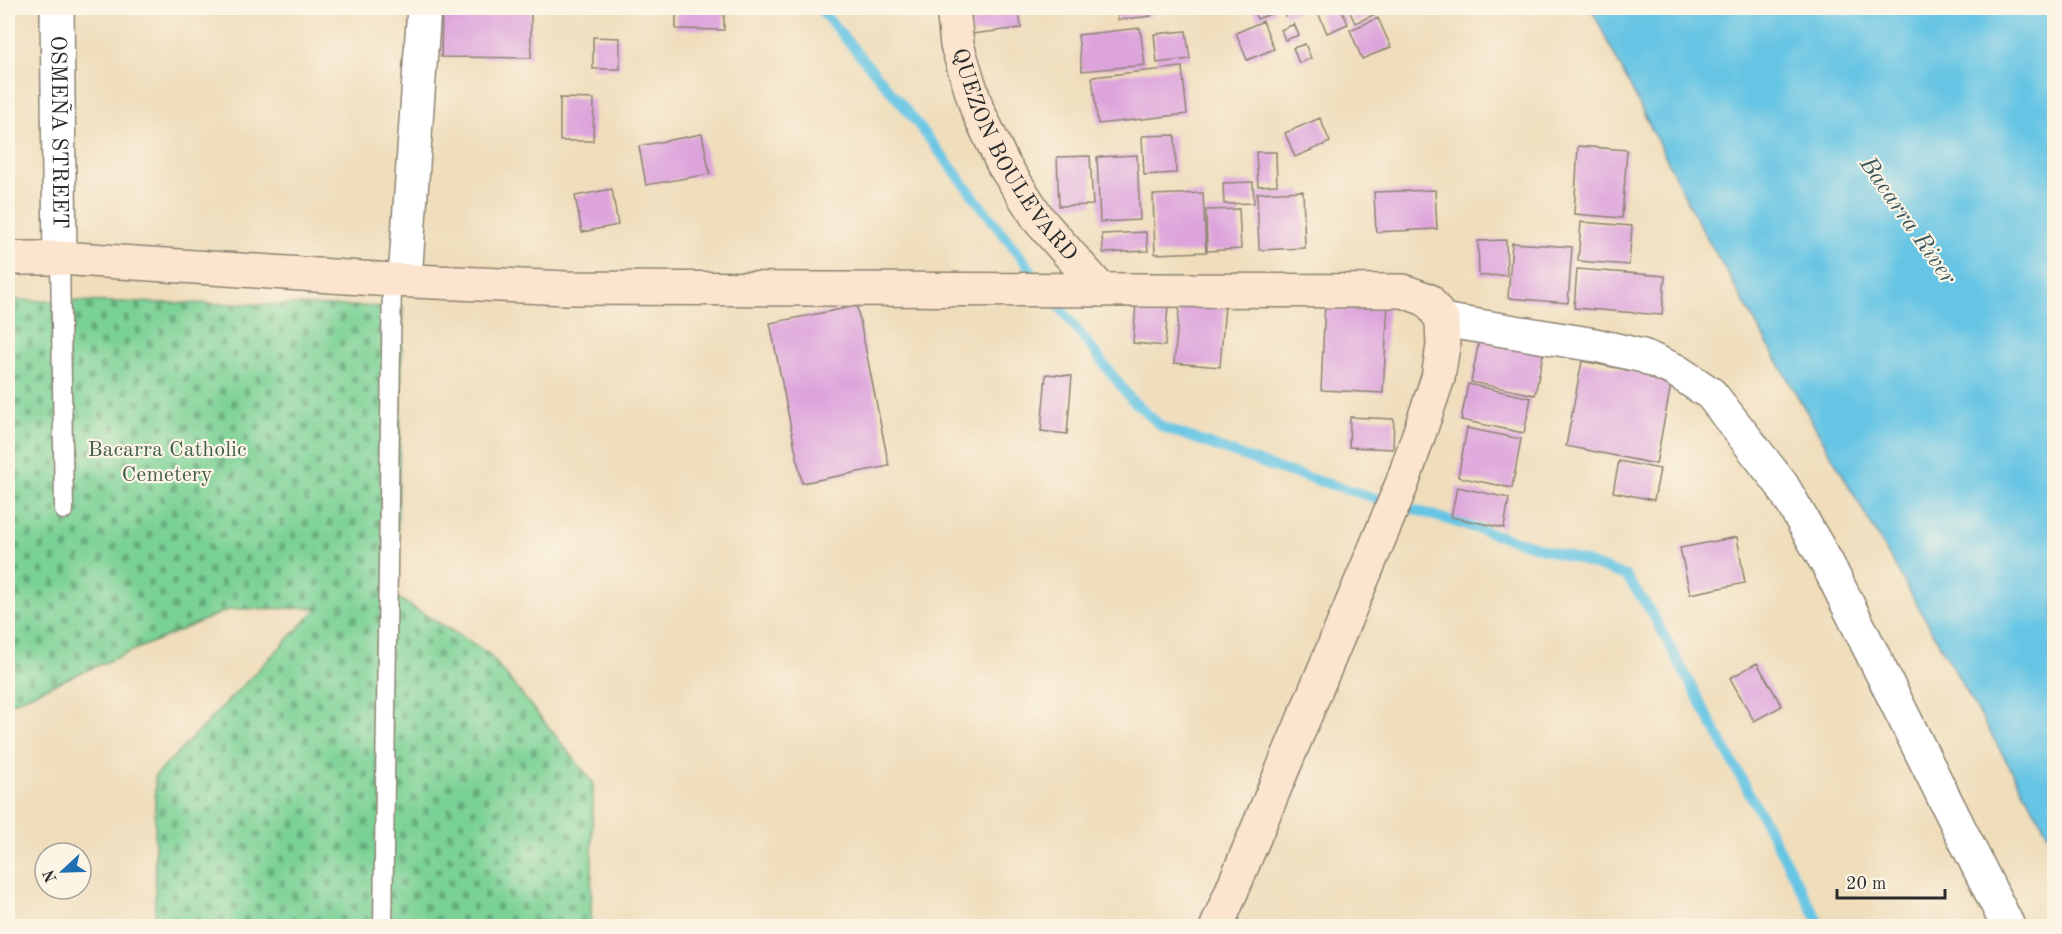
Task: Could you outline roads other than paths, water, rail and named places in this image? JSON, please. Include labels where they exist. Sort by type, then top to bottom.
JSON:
[{"type":"street","name":"OSMEÑA STREET","points":[[57,8],[60,258]]},
{"type":"street","points":[[399,280],[424,8]]},
{"type":"street","name":"QUEZON BOULEVARD","points":[[953,8],[957,45],[977,109],[1003,164],[1040,221],[1101,290]]},
{"type":"street","points":[[8,258],[60,258],[399,280],[566,288],[1403,291],[1428,300],[1442,320],[1443,346],[1438,378],[1402,484],[1217,927]]},
{"type":"street","points":[[1442,320],[1595,345],[1643,356],[1675,370],[1711,394],[1782,485],[1828,565],[2008,927]]},
{"type":"lane","points":[[60,258],[64,510]]},
{"type":"lane","points":[[383,927],[399,280]]},
{"type":"water","name":"Bacarra River","points":[[1591,8],[2054,8],[2054,844],[1699,224]]},
{"type":"waterway","points":[[819,8],[905,108],[1031,270]]},
{"type":"waterway","points":[[1058,305],[1131,399],[1162,427],[1273,467],[1626,576],[1652,613],[1821,926]]},
{"type":"park label","name":"Bacarra Catholic Cemetery","points":[[167,462]]}]
